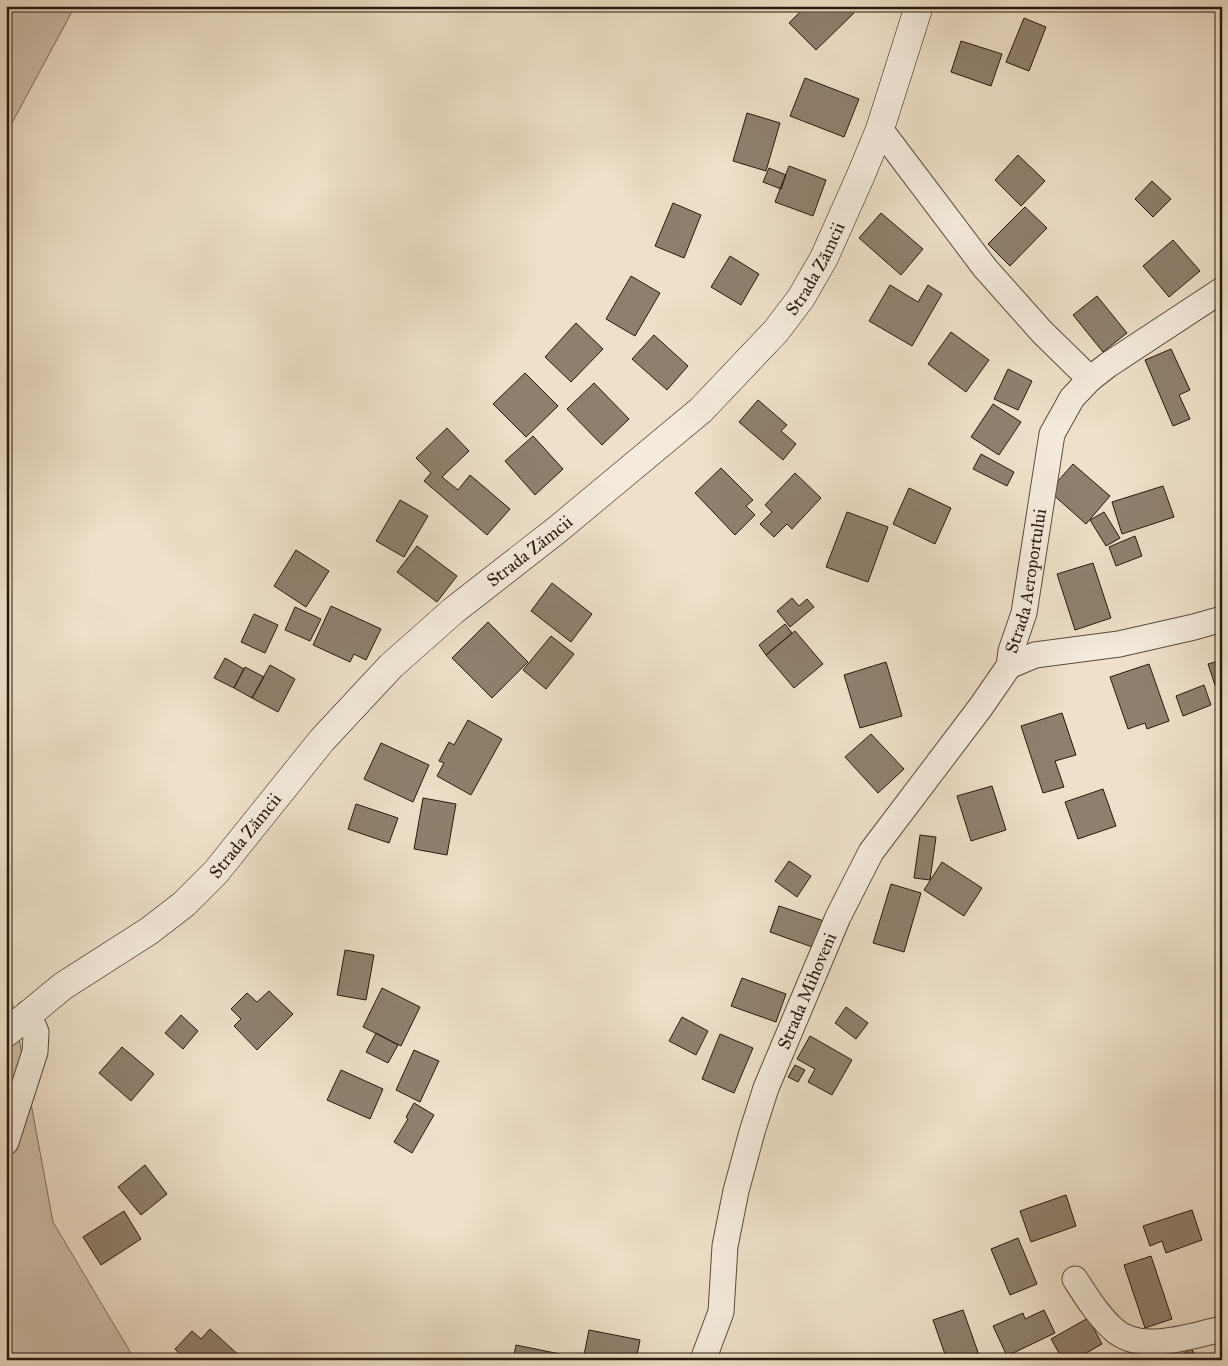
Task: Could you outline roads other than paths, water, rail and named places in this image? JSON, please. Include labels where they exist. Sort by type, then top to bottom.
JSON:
[{"type":"main road","name":"Strada Zămcii","points":[[6,1033],[63,986],[149,931],[184,904],[216,872],[322,740],[391,666],[453,611],[657,448],[701,410],[740,372],[776,331],[801,298],[824,258],[880,129],[919,6]]},
{"type":"street","points":[[880,129],[985,268],[1042,332],[1090,379]]},
{"type":"street","name":"Strada Aeroportului","points":[[1009,666],[1011,651],[1024,613],[1052,434],[1072,398],[1108,364],[1222,290]]},
{"type":"street","name":"Strada Aeroportului","points":[[1009,666],[1035,655],[1119,644],[1222,619]]},
{"type":"street","name":"Strada Mihoveni","points":[[703,1360],[720,1312],[725,1246],[736,1191],[752,1132],[766,1088],[834,925],[871,852],[980,708],[1009,666]]},
{"type":"street","points":[[6,1142],[35,1052],[36,1032],[28,1013]]},
{"type":"street","points":[[1075,1279],[1094,1308],[1113,1330],[1135,1341],[1157,1342],[1222,1329]]}]
